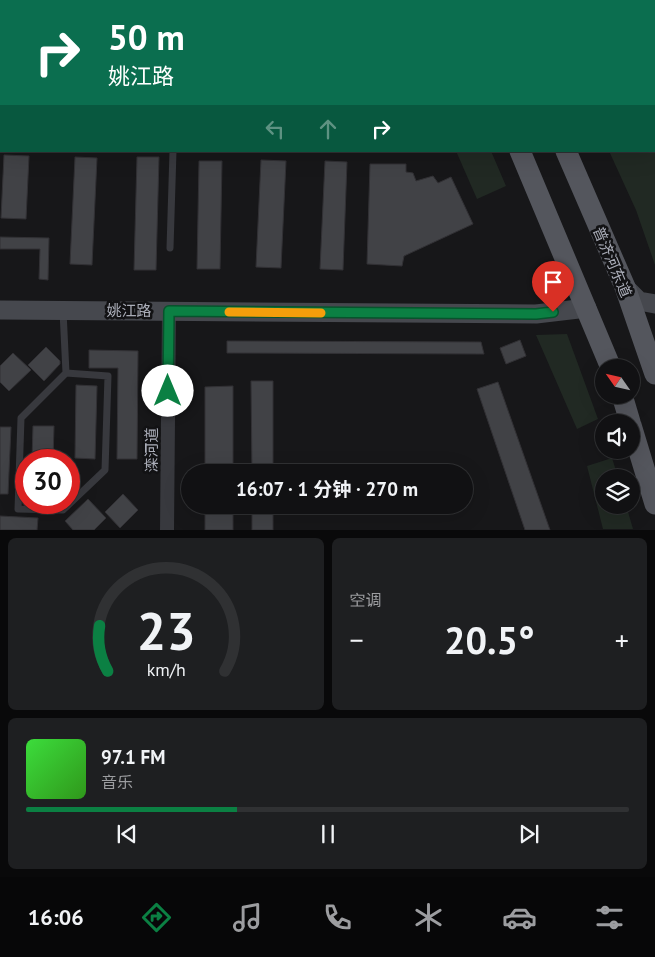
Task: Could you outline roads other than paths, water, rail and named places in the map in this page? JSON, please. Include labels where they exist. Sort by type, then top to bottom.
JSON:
[{"type":"main road","points":[[520,152],[607,359]]},
{"type":"main road","name":"普济河东道","points":[[566,152],[651,344],[655,374]]},
{"type":"main road","points":[[640,454],[655,504]]},
{"type":"street","points":[[625,287],[639,301],[655,304]]},
{"type":"street","name":"姚江路","points":[[0,310],[536,314],[587,308]]},
{"type":"street","name":"滦河道","points":[[168,530],[169,311]]},
{"type":"lane","points":[[170,248],[173,152]]},
{"type":"lane","points":[[63,311],[66,372],[21,418],[18,509],[63,510],[105,470],[108,376],[66,372]]}]
